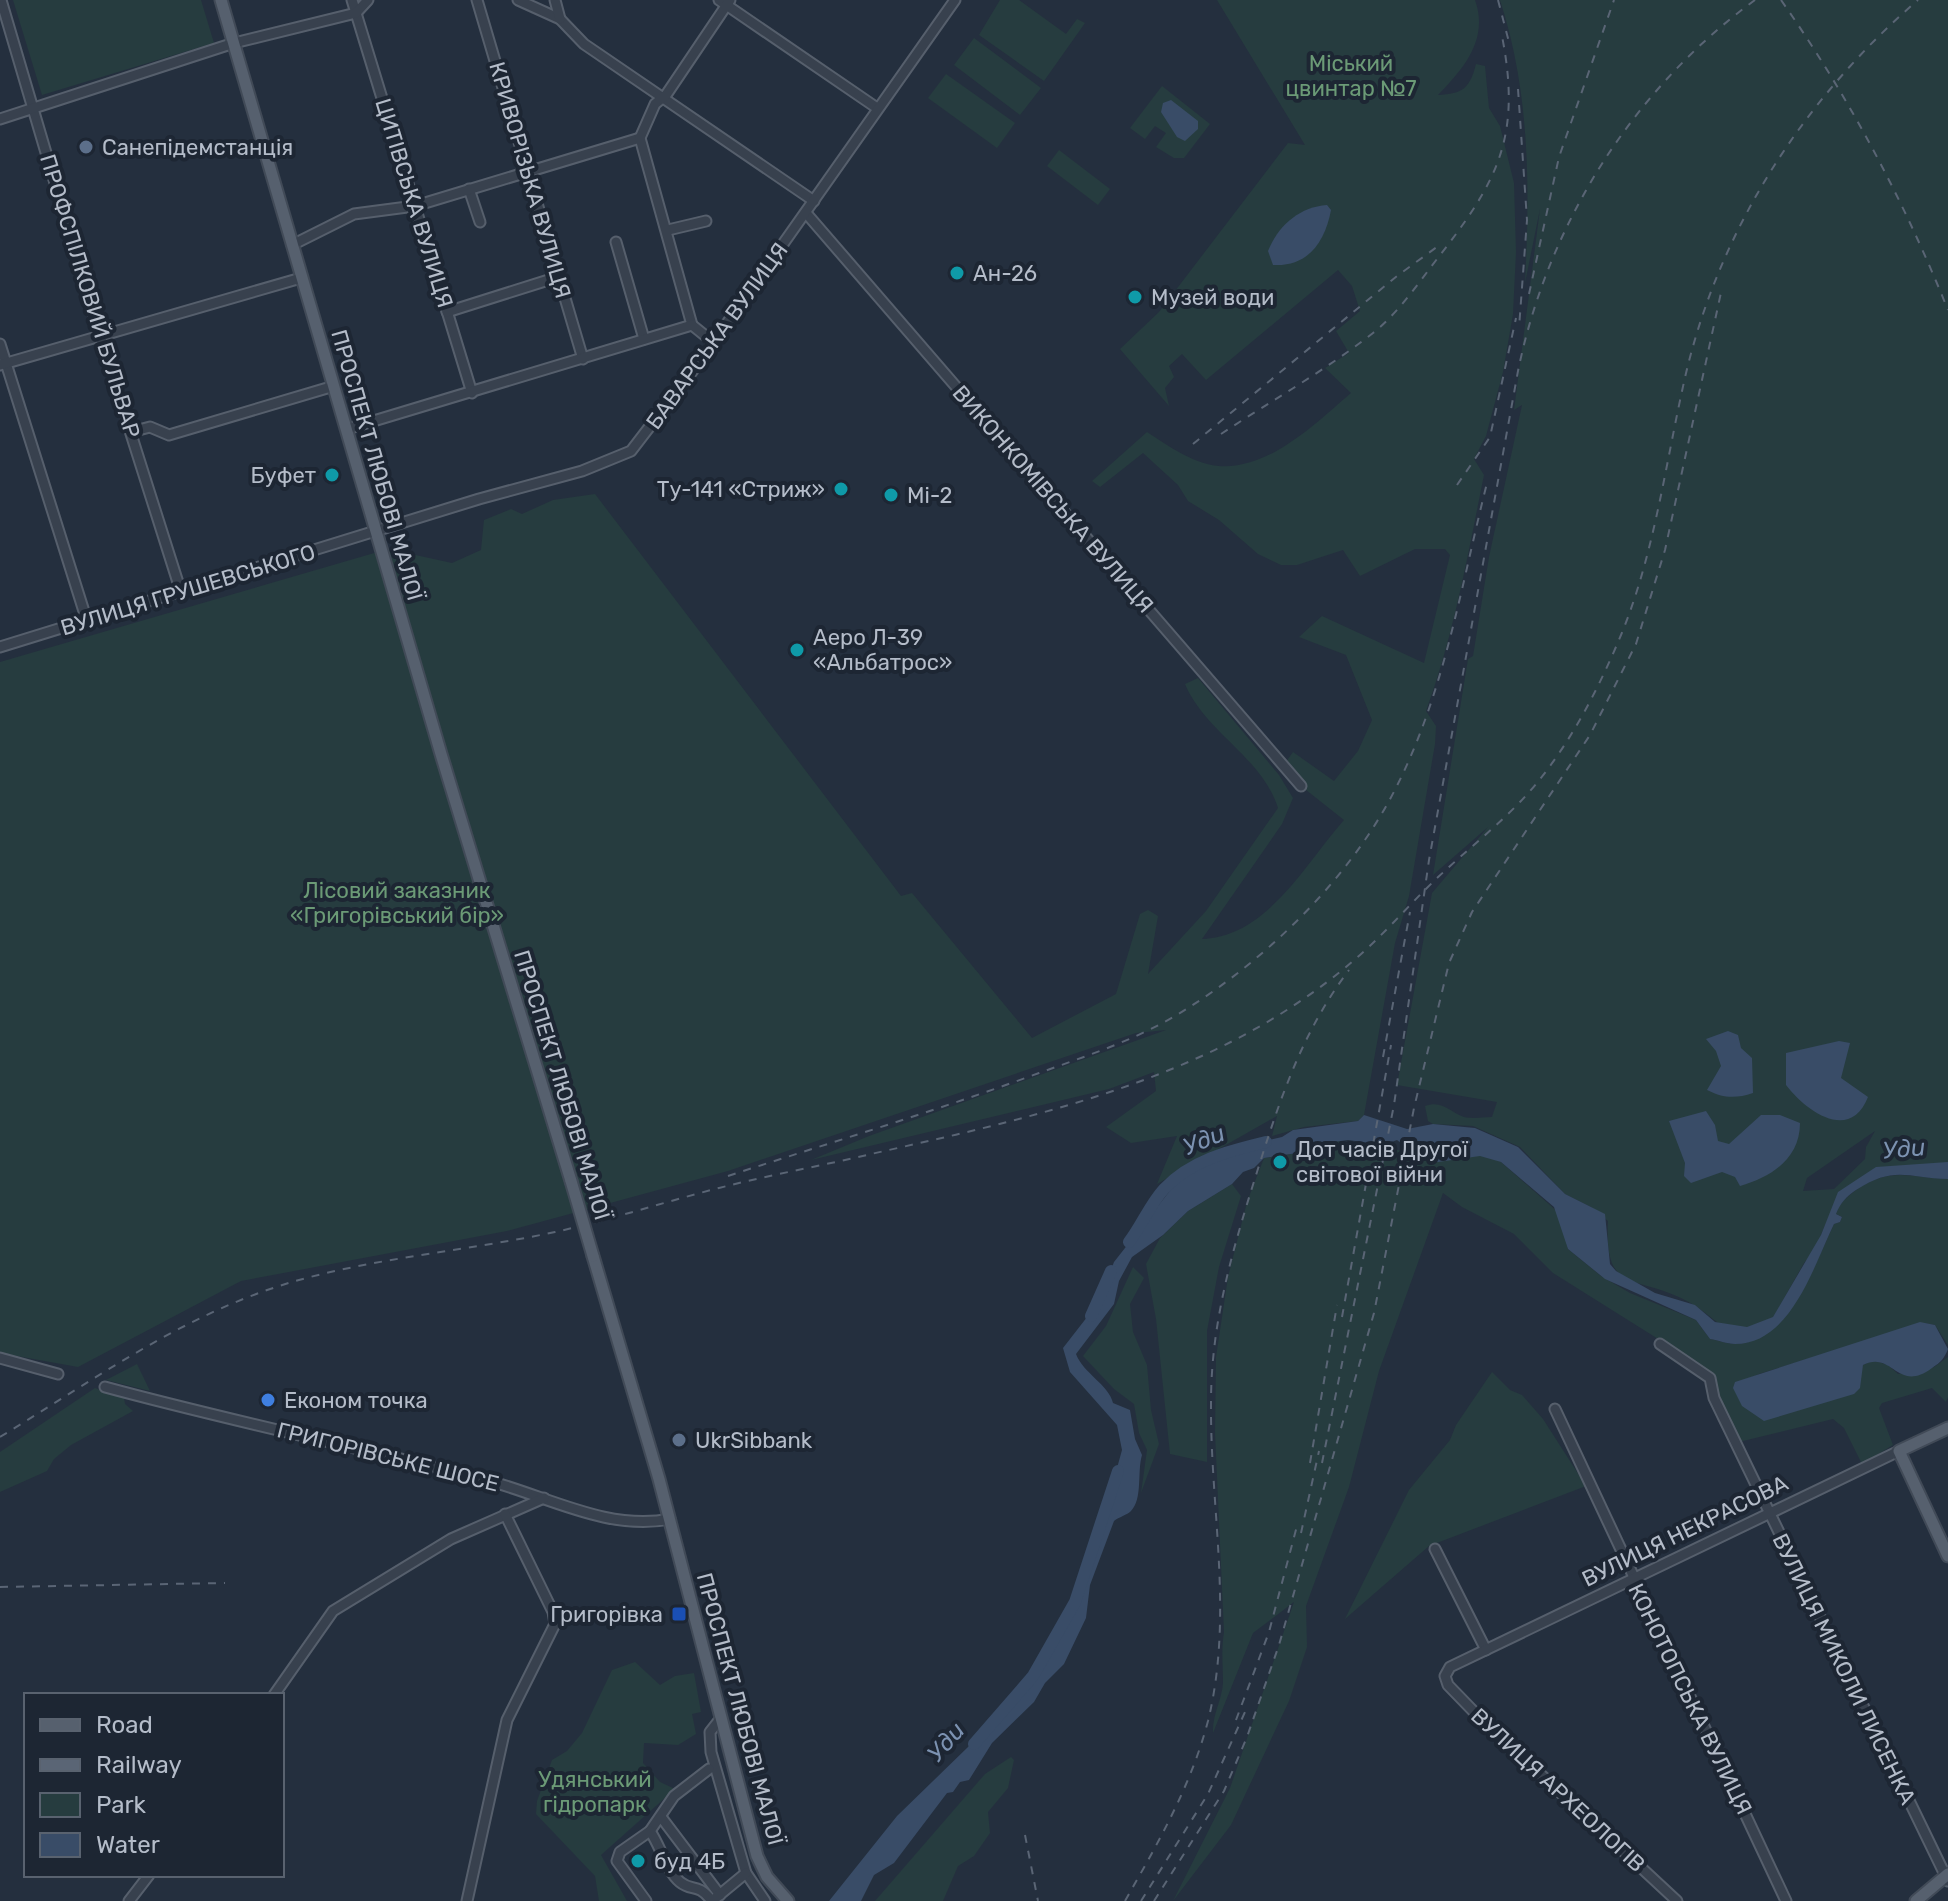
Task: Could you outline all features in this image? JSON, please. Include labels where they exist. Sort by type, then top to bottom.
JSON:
[{"type":"main road","name":"ПРОСПЕКТ ЛЮБОВІ МАЛОЇ","points":[[221,0],[670,1519],[757,1856],[767,1877],[788,1901]]},
{"type":"main road","name":"ВУЛИЦЯ НЕКРАСОВА","points":[[1899,1451],[1948,1428]]},
{"type":"main road","points":[[1899,1451],[1948,1556]]},
{"type":"main road","points":[[1916,1901],[1947,1878]]},
{"type":"street","name":"ЦИТІВСЬКА ВУЛИЦЯ","points":[[352,0],[472,393]]},
{"type":"street","points":[[0,119],[234,43],[356,13],[368,0]]},
{"type":"street","name":"КРИВОРІЗЬКА ВУЛИЦЯ","points":[[477,0],[583,359]]},
{"type":"street","points":[[518,0],[560,19],[584,44],[814,201]]},
{"type":"street","points":[[555,0],[560,19]]},
{"type":"street","name":"БАВАРСЬКА ВУЛИЦЯ","points":[[376,532],[614,461],[641,442],[955,0]]},
{"type":"street","points":[[713,342],[692,325],[640,138],[649,114],[725,2],[877,108]]},
{"type":"street","name":"ПРОФСПІЛКОВИЙ БУЛЬВАР","points":[[2,5],[100,336],[181,592]]},
{"type":"street","points":[[292,245],[354,214],[415,206],[640,138]]},
{"type":"street","points":[[469,189],[480,222]]},
{"type":"street","name":"ВИКОНКОМІВСЬКА ВУЛИЦЯ","points":[[806,213],[1301,786]]},
{"type":"street","points":[[668,230],[706,221]]},
{"type":"street","points":[[616,242],[644,339]]},
{"type":"street","points":[[447,312],[558,277]]},
{"type":"street","points":[[3,364],[301,278]]},
{"type":"street","points":[[347,429],[692,325]]},
{"type":"street","points":[[0,344],[3,364],[87,621]]},
{"type":"street","points":[[131,432],[150,427],[169,435],[334,386]]},
{"type":"street","name":"ВУЛИЦЯ ГРУШЕВСЬКОГО","points":[[0,647],[376,532]]},
{"type":"street","name":"ВУЛИЦЯ МИКОЛИ ЛИСЕНКА","points":[[1660,1344],[1710,1378],[1714,1398],[1947,1878]]},
{"type":"street","points":[[0,1358],[58,1374]]},
{"type":"street","name":"ГРИГОРІВСЬКЕ ШОСЕ","points":[[105,1387],[486,1480],[643,1524],[670,1519]]},
{"type":"street","name":"КОНОТОПСЬКА ВУЛИЦЯ","points":[[1555,1409],[1786,1901]]},
{"type":"street","name":"ВУЛИЦЯ НЕКРАСОВА","points":[[1445,1676],[1450,1667],[1899,1451]]},
{"type":"street","points":[[275,1693],[333,1611],[451,1539],[544,1498]]},
{"type":"street","points":[[467,1901],[507,1720],[555,1624],[553,1612],[505,1514]]},
{"type":"street","points":[[1435,1549],[1486,1650]]},
{"type":"street","name":"ВУЛИЦЯ АРХЕОЛОГІВ","points":[[1445,1676],[1448,1685],[1480,1718],[1677,1901]]},
{"type":"street","points":[[721,1718],[710,1732],[704,1749],[709,1769],[726,1805]]},
{"type":"street","points":[[710,1732],[711,1752],[746,1873],[765,1901]]},
{"type":"street","points":[[646,1901],[617,1861],[620,1852],[650,1831],[674,1796],[709,1769]]},
{"type":"street","points":[[661,1817],[720,1895]]},
{"type":"street","points":[[650,1831],[664,1851],[665,1863],[681,1883],[702,1888],[712,1901],[746,1873]]},
{"type":"street","points":[[129,1901],[147,1877]]},
{"type":"green space","points":[[13,0],[201,0],[214,43],[42,95]]},
{"type":"green space","points":[[1000,0],[1019,0],[1066,34],[1077,19],[1085,23],[1044,81],[979,35]]},
{"type":"green space","name":"Лісовий заказник «Григорівський бір»","points":[[1217,0],[1475,0],[1479,28],[1472,52],[1438,95],[1464,88],[1476,64],[1485,66],[1489,108],[1500,126],[1514,183],[1516,252],[1513,314],[1503,372],[1486,436],[1474,459],[1484,475],[1460,594],[1426,711],[1436,726],[1435,744],[1409,896],[1395,943],[1364,1115],[1358,1121],[1304,1127],[1272,1136],[1277,1116],[1157,1184],[1177,1136],[1131,1143],[1106,1127],[1156,1091],[1154,1072],[1109,1089],[811,1160],[869,1136],[1166,1030],[1136,1033],[728,1171],[507,1231],[241,1281],[78,1367],[0,1353],[0,662],[388,549],[452,563],[481,550],[484,520],[511,509],[522,514],[553,500],[595,494],[901,896],[912,893],[1032,1038],[1116,994],[1140,914],[1148,910],[1158,916],[1148,974],[1206,911],[1278,808],[1260,774],[1194,701],[1185,684],[1198,678],[1279,775],[1293,798],[1282,824],[1202,939],[1225,935],[1246,926],[1283,895],[1344,820],[1301,786],[1283,766],[1293,752],[1334,781],[1358,751],[1372,720],[1346,655],[1299,637],[1322,616],[1424,663],[1450,555],[1445,549],[1415,549],[1360,576],[1343,550],[1297,565],[1281,565],[1258,554],[1219,520],[1188,501],[1178,485],[1143,453],[1100,487],[1092,481],[1147,432],[1182,454],[1209,465],[1238,465],[1256,460],[1291,442],[1351,393],[1325,368],[1349,353],[1336,331],[1360,311],[1352,286],[1338,270],[1206,380],[1182,354],[1169,366],[1174,377],[1165,388],[1169,406],[1120,349],[1159,312],[1288,143],[1305,145]]},
{"type":"green space","points":[[1500,0],[1948,0],[1948,1165],[1877,1171],[1840,1191],[1814,1251],[1773,1318],[1732,1333],[1688,1302],[1625,1278],[1611,1260],[1608,1221],[1591,1207],[1565,1194],[1520,1147],[1473,1126],[1433,1124],[1428,1121],[1425,1106],[1441,1106],[1467,1118],[1492,1117],[1497,1102],[1397,1085],[1432,893],[1488,827],[1433,875],[1468,659],[1473,656],[1489,557],[1522,405],[1514,410],[1540,209],[1525,283],[1526,140],[1510,35]],"holes":[[[1875,1131],[1866,1147],[1865,1159],[1834,1189],[1803,1191],[1807,1178]]]},
{"type":"green space","points":[[974,38],[1041,88],[1020,115],[954,65]]},
{"type":"green space","points":[[946,74],[1015,123],[997,148],[928,98]]},
{"type":"green space","points":[[1162,86],[1210,124],[1184,158],[1174,158],[1156,147],[1166,133],[1155,126],[1145,139],[1130,128]]},
{"type":"green space","points":[[1059,150],[1110,189],[1098,205],[1047,166]]},
{"type":"green space","points":[[1336,1141],[1457,1159],[1482,1154],[1501,1162],[1559,1213],[1568,1249],[1601,1276],[1630,1293],[1696,1320],[1710,1339],[1732,1344],[1753,1340],[1770,1331],[1784,1316],[1808,1279],[1834,1224],[1840,1222],[1842,1217],[1836,1214],[1839,1206],[1856,1190],[1891,1176],[1948,1179],[1948,1345],[1935,1325],[1924,1323],[1759,1374],[1733,1388],[1859,1375],[1863,1365],[1873,1360],[1888,1365],[1898,1374],[1934,1367],[1948,1357],[1948,1397],[1946,1402],[1932,1388],[1882,1403],[1879,1408],[1893,1445],[1862,1464],[1844,1428],[1833,1419],[1739,1442],[1715,1389],[1698,1364],[1553,1273],[1514,1234],[1462,1207],[1443,1193],[1379,1371],[1349,1487],[1306,1606],[1307,1647],[1289,1701],[1231,1825],[1173,1901],[1230,1788],[1294,1602],[1253,1633],[1213,1733],[1223,1683],[1224,1632],[1215,1433],[1216,1357],[1228,1277],[1247,1202],[1264,1158],[1311,1151]]},
{"type":"green space","points":[[1232,1184],[1241,1196],[1219,1267],[1207,1331],[1207,1462],[1170,1454],[1156,1319],[1146,1264],[1160,1238],[1188,1211]]},
{"type":"green space","points":[[1133,1267],[1144,1278],[1130,1304],[1133,1332],[1147,1365],[1151,1410],[1159,1444],[1141,1493],[1147,1450],[1139,1433],[1134,1404],[1114,1389],[1083,1356],[1106,1326]]},
{"type":"green space","points":[[137,1364],[150,1391],[106,1380]]},
{"type":"green space","points":[[1492,1372],[1510,1390],[1522,1395],[1543,1419],[1586,1486],[1429,1546],[1345,1619],[1409,1490],[1450,1440],[1456,1425]]},
{"type":"green space","points":[[95,1388],[124,1398],[125,1404],[133,1411],[71,1445],[54,1459],[47,1471],[0,1492],[0,1452]]},
{"type":"green space","name":"Удянський гідропарк","points":[[635,1662],[660,1685],[675,1676],[694,1673],[701,1712],[692,1714],[696,1734],[678,1745],[644,1743],[643,1763],[660,1782],[675,1789],[601,1855],[627,1901],[599,1901],[595,1876],[536,1814],[537,1801],[552,1760],[567,1751],[582,1733],[612,1670]]},
{"type":"green space","points":[[1011,1757],[1014,1760],[1008,1788],[988,1812],[990,1833],[974,1856],[958,1866],[943,1901],[875,1901],[985,1774]]},
{"type":"water","points":[[1171,100],[1198,121],[1198,129],[1185,141],[1177,137],[1161,112],[1163,103]]},
{"type":"water","points":[[1327,205],[1331,210],[1328,222],[1313,250],[1296,262],[1273,265],[1268,251],[1284,226],[1307,210]]},
{"type":"water","points":[[1728,1031],[1738,1035],[1741,1048],[1752,1058],[1753,1093],[1729,1097],[1707,1090],[1721,1066],[1716,1051],[1706,1039]]},
{"type":"water","points":[[1839,1041],[1850,1043],[1841,1078],[1868,1097],[1860,1111],[1850,1118],[1839,1120],[1816,1112],[1786,1085],[1786,1053]]},
{"type":"water","points":[[1706,1111],[1715,1125],[1718,1141],[1729,1144],[1761,1115],[1780,1115],[1800,1123],[1799,1135],[1789,1156],[1763,1177],[1740,1186],[1735,1177],[1722,1172],[1691,1183],[1684,1176],[1685,1163],[1669,1121]]},
{"type":"water","points":[[1364,1115],[1407,1129],[1433,1124],[1475,1128],[1518,1147],[1565,1194],[1605,1214],[1610,1264],[1616,1271],[1655,1293],[1695,1305],[1715,1322],[1747,1327],[1773,1317],[1821,1235],[1838,1192],[1876,1167],[1948,1162],[1948,1179],[1891,1175],[1869,1182],[1852,1193],[1840,1206],[1836,1214],[1842,1217],[1840,1222],[1834,1224],[1809,1280],[1786,1317],[1755,1341],[1735,1344],[1710,1339],[1696,1320],[1605,1279],[1568,1249],[1554,1207],[1501,1162],[1480,1156],[1438,1162],[1421,1159],[1397,1140],[1384,1145],[1348,1140],[1326,1143],[1311,1151],[1264,1158],[1232,1184],[1188,1211],[1163,1235],[1132,1257],[1119,1281],[1114,1304],[1076,1354],[1084,1367],[1107,1390],[1113,1403],[1130,1410],[1135,1439],[1142,1455],[1135,1506],[1114,1521],[1090,1585],[1086,1618],[1064,1664],[1045,1683],[1034,1702],[992,1743],[969,1780],[960,1782],[953,1792],[947,1793],[894,1863],[874,1875],[861,1901],[829,1901],[897,1816],[1003,1713],[1051,1647],[1087,1577],[1122,1450],[1117,1425],[1070,1372],[1063,1348],[1098,1303],[1114,1262],[1187,1169],[1219,1152],[1282,1137],[1293,1130],[1358,1121]]},
{"type":"water","points":[[1920,1322],[1935,1325],[1948,1349],[1940,1362],[1920,1375],[1903,1375],[1882,1363],[1873,1362],[1863,1365],[1860,1388],[1854,1394],[1764,1421],[1742,1406],[1733,1388],[1735,1382]]},
{"type":"waterway","name":"Уди","points":[[1129,1242],[1159,1195],[1175,1179],[1211,1158],[1266,1142]]},
{"type":"waterway","name":"Уди","points":[[1091,1316],[1111,1271]]},
{"type":"waterway","name":"Уди","points":[[974,1744],[1033,1676],[1075,1602],[1118,1471]]},
{"type":"railway","points":[[1498,0],[1510,46]]},
{"type":"railway","points":[[1529,294],[1559,157],[1614,0]]},
{"type":"railway","points":[[1322,1463],[1394,1105],[1429,860],[1518,371],[1532,317],[1574,212],[1634,118],[1711,35],[1755,0]]},
{"type":"railway","points":[[1781,0],[1830,74],[1874,150],[1948,310]]},
{"type":"railway","points":[[0,1437],[144,1348],[219,1309],[258,1293],[362,1265],[576,1227],[738,1183],[936,1139],[1066,1106],[1191,1061],[1250,1032],[1307,997],[1360,955],[1520,802],[1551,765],[1578,723],[1612,657],[1632,605],[1658,510],[1684,382],[1699,327],[1718,274],[1742,222],[1770,173],[1837,81],[1918,0]]},
{"type":"railway","points":[[1221,434],[1373,333],[1407,298],[1458,231],[1489,181],[1500,157],[1506,131],[1509,103],[1502,36]]},
{"type":"railway","points":[[1518,89],[1527,220],[1519,328]]},
{"type":"railway","points":[[1193,444],[1397,276],[1441,244]]},
{"type":"railway","points":[[1154,1901],[1224,1791],[1247,1737],[1279,1645],[1374,1313],[1414,1108],[1449,963],[1472,912],[1590,735],[1636,644],[1665,550],[1722,288]]},
{"type":"railway","points":[[1457,485],[1490,437],[1516,318]]},
{"type":"railway","points":[[728,1176],[962,1100],[1134,1037],[1170,1019],[1217,988],[1274,943],[1350,861],[1389,801],[1408,763],[1424,724],[1449,643],[1488,479]]},
{"type":"railway","points":[[1383,1057],[1410,912]]},
{"type":"railway","points":[[1125,1901],[1183,1791],[1201,1745],[1216,1681],[1220,1602],[1211,1402],[1215,1343],[1225,1286],[1248,1200],[1284,1092],[1318,1017],[1349,970]]},
{"type":"railway","points":[[1342,1317],[1391,1045]]},
{"type":"railway","points":[[1310,1463],[1337,1305]]},
{"type":"railway","points":[[1301,1533],[1319,1451]]},
{"type":"railway","points":[[1236,1720],[1269,1632],[1298,1522]]},
{"type":"railway","points":[[0,1587],[225,1583]]},
{"type":"railway","points":[[1141,1901],[1208,1794],[1245,1712]]},
{"type":"railway","points":[[1025,1835],[1038,1901]]},
{"type":"place","name":"Санепідемстанція","points":[[86,147]]},
{"type":"place","name":"Ан-26","points":[[957,273]]},
{"type":"place","name":"Музей води","points":[[1135,297]]},
{"type":"place","name":"Буфет","points":[[332,475]]},
{"type":"place","name":"Ту-141 «Стриж»","points":[[841,489]]},
{"type":"place","name":"Мі-2","points":[[891,495]]},
{"type":"place","name":"Аеро Л-39 «Альбатрос»","points":[[797,650]]},
{"type":"place","name":"Дот часів Другої світової війни","points":[[1280,1162]]},
{"type":"place","name":"Економ точка","points":[[268,1400]]},
{"type":"place","name":"UkrSibbank","points":[[679,1440]]},
{"type":"place","name":"Григорівка","points":[[679,1614]]},
{"type":"place","name":"буд 4Б","points":[[638,1861]]},
{"type":"park label","name":"Міський цвинтар №7","points":[[1351,76]]}]
